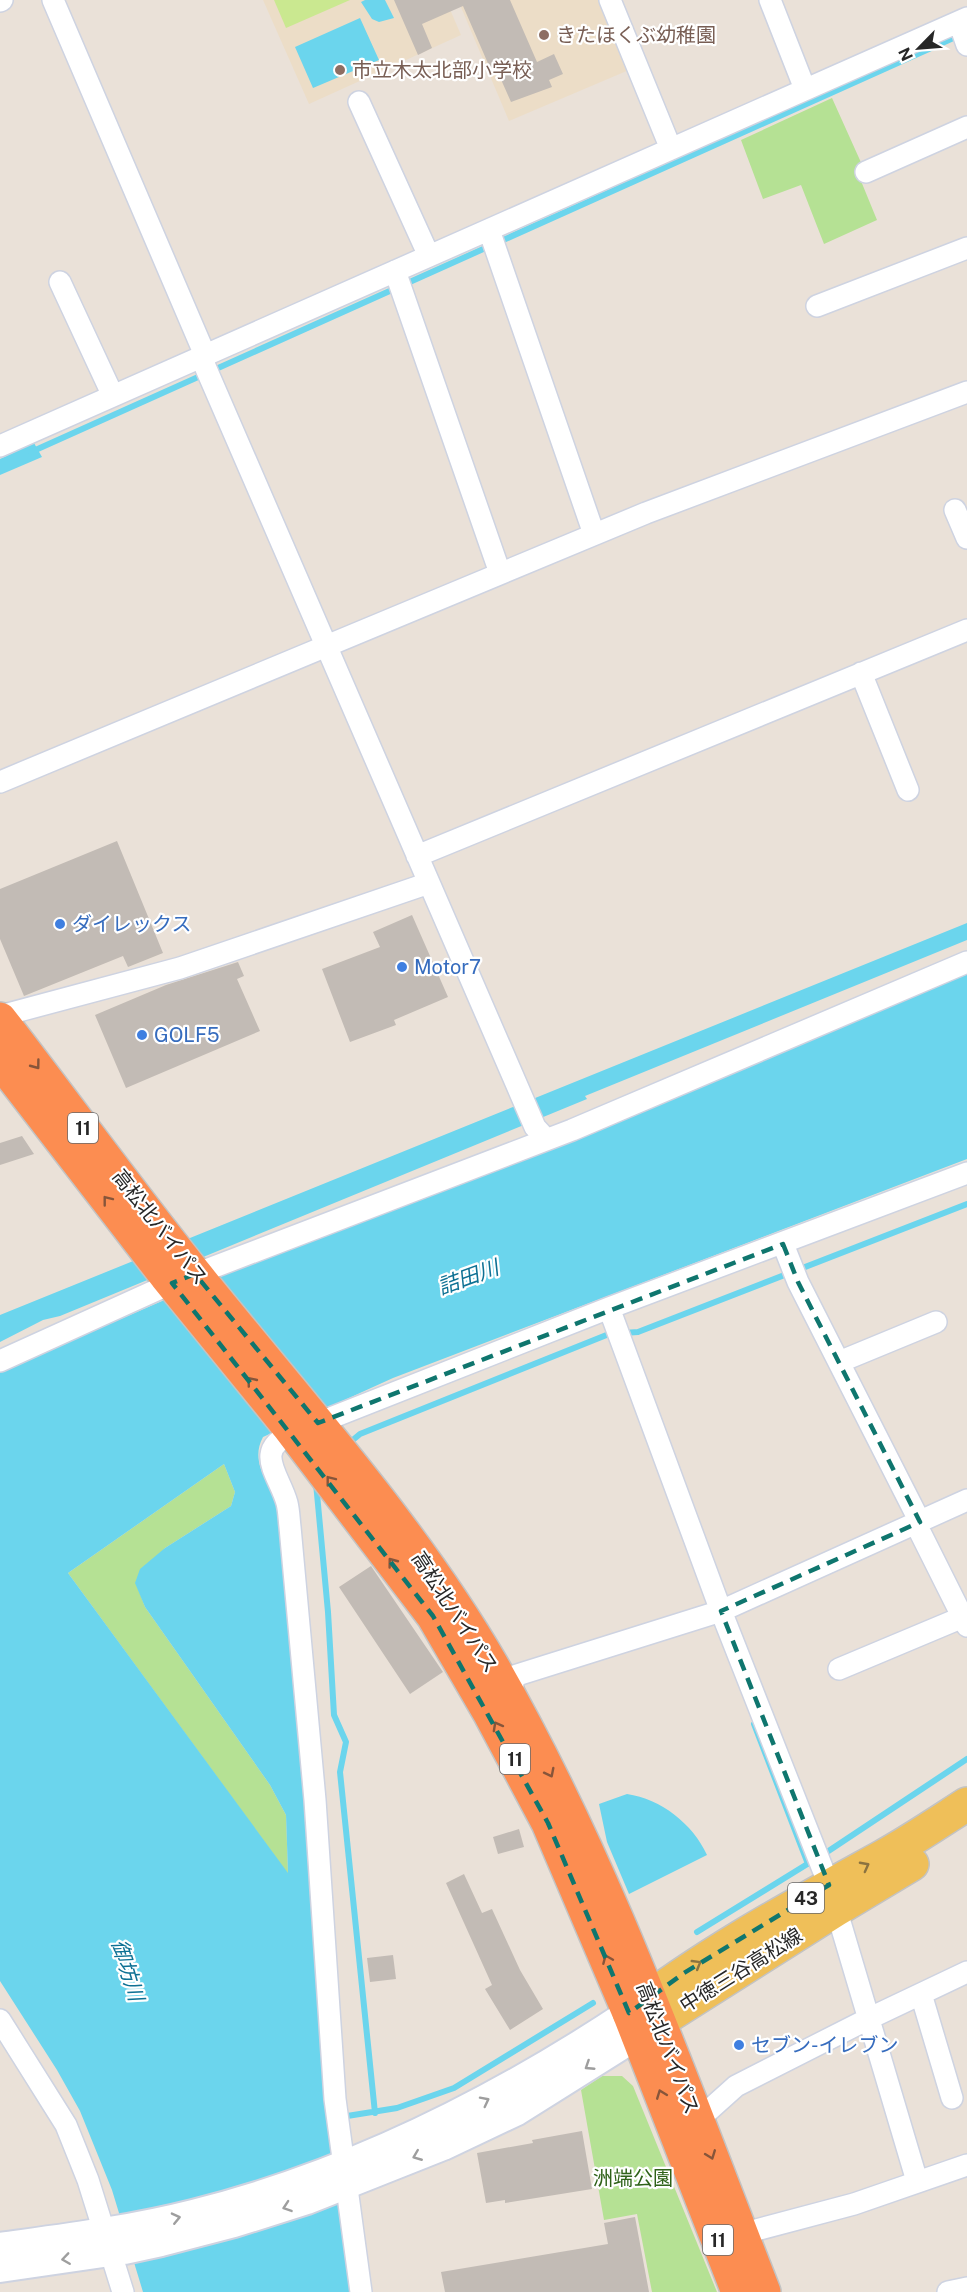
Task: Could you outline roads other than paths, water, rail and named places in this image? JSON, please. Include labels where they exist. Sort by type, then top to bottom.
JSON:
[{"type":"highway","name":"高松北バイパス","points":[[0,1018],[155,1241],[305,1426],[375,1517],[454,1605],[490,1662],[571,1813],[644,2017],[730,2237],[764,2292]]},
{"type":"highway","name":"高松北バイパス","points":[[0,1062],[155,1241]]},
{"type":"highway","name":"高松北バイパス","points":[[375,1517],[515,1759],[696,2117],[730,2237],[738,2292]]},
{"type":"main road","name":"中徳三谷高松線","points":[[644,2017],[684,1973],[825,1877],[883,1856],[967,1804]]},
{"type":"main road","name":"中徳三谷高松線","points":[[825,1877],[967,1830]]},
{"type":"street","points":[[52,0],[212,382],[524,1103],[541,1133]]},
{"type":"street","points":[[610,0],[671,149]]},
{"type":"street","points":[[770,0],[805,89]]},
{"type":"street","points":[[0,446],[963,20],[967,45]]},
{"type":"street","points":[[359,102],[429,256]]},
{"type":"street","points":[[866,172],[967,127]]},
{"type":"street","points":[[489,230],[594,534]]},
{"type":"street","points":[[817,306],[967,248]]},
{"type":"street","points":[[395,271],[500,573]]},
{"type":"street","points":[[60,282],[113,396]]},
{"type":"street","points":[[0,782],[594,534],[967,392]]},
{"type":"street","points":[[955,510],[967,538]]},
{"type":"street","points":[[417,856],[861,673],[966,635]]},
{"type":"street","points":[[861,673],[908,790]]},
{"type":"street","points":[[0,1018],[180,968],[429,883]]},
{"type":"street","points":[[0,1361],[184,1279],[967,962]]},
{"type":"street","points":[[361,2292],[334,2099],[315,1812],[290,1527],[287,1503],[271,1462],[271,1448],[281,1438],[305,1426],[785,1251],[967,1173]]},
{"type":"street","points":[[785,1251],[798,1282],[965,1622],[839,1669]]},
{"type":"street","points":[[612,1315],[627,1353],[712,1614],[825,1877],[917,2181]]},
{"type":"street","points":[[839,1362],[936,1322]]},
{"type":"street","points":[[511,1700],[514,1676],[712,1614],[967,1500]]},
{"type":"street","points":[[696,2117],[707,2112],[736,2086],[967,1972]]},
{"type":"street","points":[[921,1994],[944,2089]]},
{"type":"street","points":[[0,2268],[114,2241],[165,2221],[343,2169],[505,2090],[644,2017]]},
{"type":"street","points":[[0,2020],[66,2125],[114,2241],[123,2292]]},
{"type":"street","points":[[730,2237],[854,2204],[967,2164]]},
{"type":"street","points":[[0,2247],[114,2241]]},
{"type":"street","points":[[948,2292],[967,2288]]},
{"type":"water","points":[[385,0],[394,18],[379,22],[372,19],[361,2]]},
{"type":"water","points":[[360,18],[379,60],[313,88],[295,47]]},
{"type":"water","points":[[34,443],[42,457],[0,475],[0,459]]},
{"type":"water","points":[[967,923],[967,940],[585,1096],[587,1099],[60,1316],[43,1320],[0,1342],[0,1315]]},
{"type":"water","points":[[967,972],[967,1159],[393,1378],[263,1437],[258,1456],[260,1465],[281,1508],[353,2292],[143,2292],[112,2190],[80,2111],[57,2070],[0,1981],[0,1372],[361,1217]],"holes":[[[224,1464],[235,1492],[231,1506],[165,1548],[140,1569],[135,1583],[145,1607],[270,1785],[286,1815],[288,1873],[68,1573]]]},
{"type":"water","points":[[627,1794],[664,1807],[693,1833],[707,1855],[629,1894],[607,1842],[599,1804]]},
{"type":"waterway","points":[[31,452],[960,35]]},
{"type":"waterway","points":[[348,1444],[360,1434],[609,1334],[638,1332],[967,1204]]},
{"type":"waterway","points":[[316,1483],[328,1612],[334,1715],[346,1742],[340,1772],[375,2113]]},
{"type":"waterway","points":[[754,1724],[808,1864]]},
{"type":"waterway","points":[[821,1856],[967,1759]]},
{"type":"waterway","points":[[697,1932],[809,1863]]},
{"type":"waterway","points":[[341,2117],[397,2108],[454,2088],[593,2003]]},
{"type":"place","name":"きたほくぶ幼稚園","points":[[544,35]]},
{"type":"place","name":"市立木太北部小学校","points":[[340,70]]},
{"type":"place","name":"ダイレックス","points":[[60,924]]},
{"type":"place","name":"Motor7","points":[[402,967]]},
{"type":"place","name":"GOLF5","points":[[142,1035]]},
{"type":"place","name":"セブン-イレブン","points":[[739,2045]]},
{"type":"water label","name":"詰田川","points":[[468,1277]]},
{"type":"water label","name":"御坊川","points":[[128,1970]]},
{"type":"park label","name":"洲端公園","points":[[633,2178]]}]
